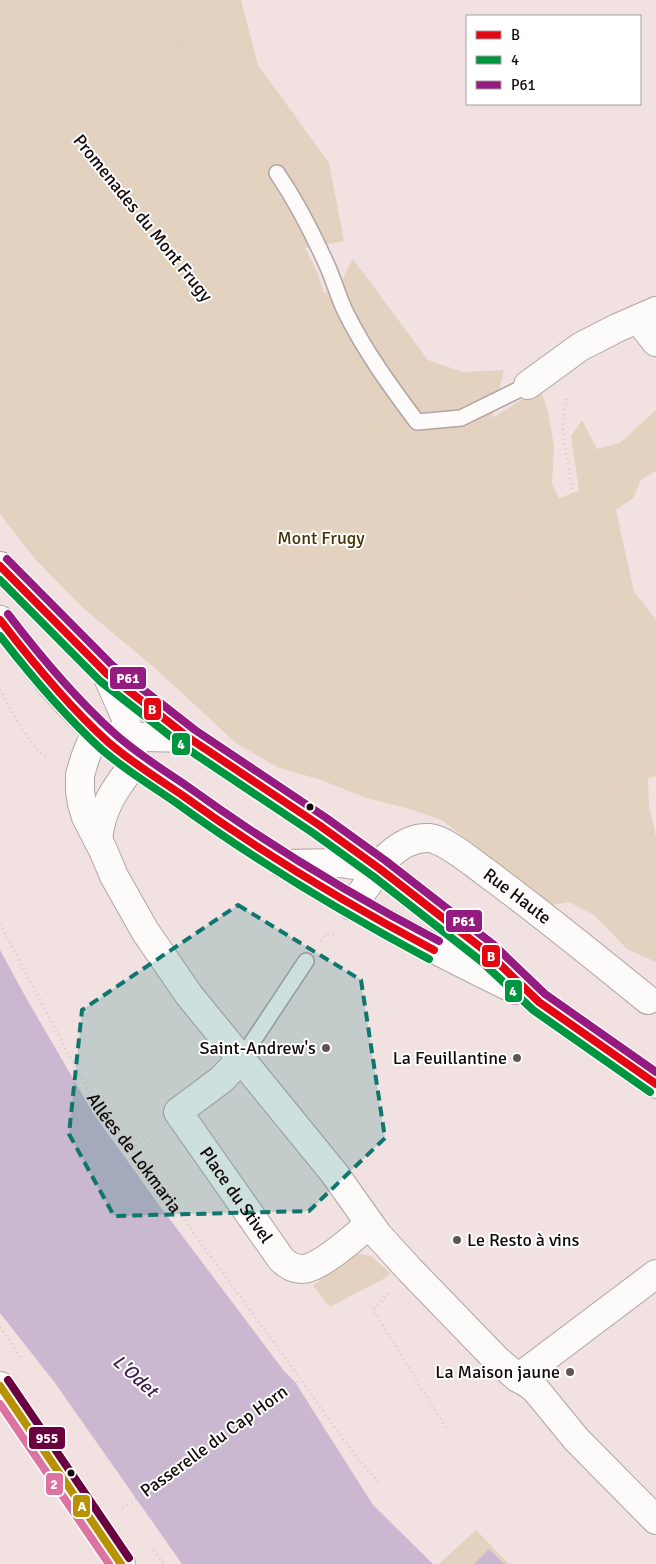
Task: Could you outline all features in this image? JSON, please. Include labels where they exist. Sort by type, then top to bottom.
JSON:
[{"type":"street","points":[[528,385],[596,338],[647,315],[656,342]]},
{"type":"street","points":[[0,566],[106,673],[189,738],[319,825],[380,869],[488,953],[539,1002]]},
{"type":"street","points":[[0,620],[71,706],[102,736],[135,763],[210,816],[352,906],[539,1002],[656,1084]]},
{"type":"street","points":[[98,840],[100,822],[105,807],[135,763],[125,716],[106,673]]},
{"type":"street","points":[[189,738],[102,736],[90,745],[80,775],[80,791],[86,817],[114,876],[145,931],[189,995],[334,1174],[369,1224],[409,1269],[497,1360],[536,1390],[576,1439],[656,1520]]},
{"type":"street","name":"Rue Haute","points":[[352,906],[388,856],[400,845],[429,838],[461,854],[534,908],[648,1000]]},
{"type":"street","points":[[283,864],[340,863],[380,869]]},
{"type":"street","name":"Place du Stivel","points":[[241,1059],[222,1079],[178,1112],[281,1259],[294,1268],[302,1269],[318,1264],[369,1224]]},
{"type":"street","points":[[518,1378],[656,1274]]},
{"type":"street","points":[[0,1386],[121,1564]]},
{"type":"lane","points":[[277,173],[293,197],[326,264],[345,311],[362,343],[378,371],[417,422],[461,418],[528,385]]},
{"type":"lane","name":"Place du Stivel","points":[[241,1059],[306,962]]},
{"type":"path","points":[[150,0],[159,16],[277,173]]},
{"type":"path","name":"Promenades du Mont Frugy","points":[[0,32],[100,170],[162,247],[219,311],[262,354],[296,380],[320,395],[368,418],[382,422],[417,422]]},
{"type":"path","points":[[563,359],[568,373],[569,386],[563,420],[563,434],[573,495],[583,526],[595,552],[620,592],[628,611],[630,648],[626,752],[628,778],[620,803],[632,851],[641,874],[651,888],[656,900]]},
{"type":"path","points":[[417,422],[452,490],[489,578],[499,608],[515,644],[521,681],[535,707],[547,743],[620,803]]},
{"type":"path","points":[[437,647],[453,629],[489,578]]},
{"type":"path","points":[[499,608],[620,592]]},
{"type":"path","points":[[0,690],[22,728],[42,755],[52,762],[80,775]]},
{"type":"path","name":"Allées de Lokmaria","points":[[0,924],[74,1065],[100,1110],[132,1149],[292,1367],[299,1381],[356,1457],[379,1482]]},
{"type":"path","points":[[409,1269],[373,1310],[448,1430]]},
{"type":"path","name":"Passerelle du Cap Horn","points":[[123,1508],[299,1381]]},
{"type":"highlighted area","points":[[238,905],[361,980],[385,1138],[309,1211],[114,1216],[69,1134],[82,1010]]},
{"type":"green space","name":"Mont Frugy","points":[[0,0],[241,0],[258,65],[329,163],[344,241],[305,248],[317,271],[324,293],[341,282],[353,259],[428,360],[463,372],[504,370],[492,418],[540,389],[547,408],[554,446],[552,484],[559,498],[579,491],[571,436],[582,420],[597,449],[620,443],[656,410],[656,471],[641,480],[633,498],[616,510],[634,592],[656,621],[656,776],[648,779],[649,805],[656,837],[656,962],[627,949],[594,915],[569,902],[552,905],[511,879],[444,821],[410,809],[367,798],[321,780],[277,767],[236,743],[157,670],[82,607],[35,559],[0,514]]},
{"type":"green space","points":[[358,1254],[371,1256],[390,1273],[387,1277],[330,1307],[313,1286],[344,1261]]},
{"type":"green space","points":[[476,1530],[509,1564],[439,1564]]},
{"type":"water","name":"L'Odet","points":[[0,950],[93,1113],[162,1209],[284,1371],[295,1382],[373,1505],[433,1564],[182,1564],[55,1383],[0,1313]]},
{"type":"water","points":[[489,1549],[504,1564],[474,1564]]},
{"type":"transit line","name":"P61","points":[[7,559],[113,666],[195,730],[325,817],[386,861],[494,945],[545,994],[656,1072]]},
{"type":"transit line","name":"B","points":[[0,566],[106,673],[189,738],[319,825],[380,869],[488,953],[539,1002],[656,1084]]},
{"type":"transit line","name":"4","points":[[0,580],[100,681],[183,746],[313,833],[374,877],[481,961],[533,1010],[650,1092]]},
{"type":"transit line","name":"P61","points":[[8,614],[71,691],[114,733],[149,761],[279,848],[374,906],[439,941]]},
{"type":"transit line","name":"B","points":[[0,620],[65,699],[93,728],[126,756],[274,857],[369,915],[434,950]]},
{"type":"transit line","name":"4","points":[[0,636],[61,709],[87,736],[137,777],[268,865],[331,904],[429,959]]},
{"type":"transit line","name":"955","points":[[8,1380],[129,1558]]},
{"type":"transit line","name":"A","points":[[0,1386],[121,1564]]},
{"type":"transit line","name":"2","points":[[0,1404],[109,1564]]},
{"type":"place","name":"Saint-Andrew's","points":[[326,1048]]},
{"type":"place","name":"La Feuillantine","points":[[517,1058]]},
{"type":"place","name":"Le Resto à vins","points":[[457,1240]]},
{"type":"place","name":"La Maison jaune","points":[[570,1372]]}]
